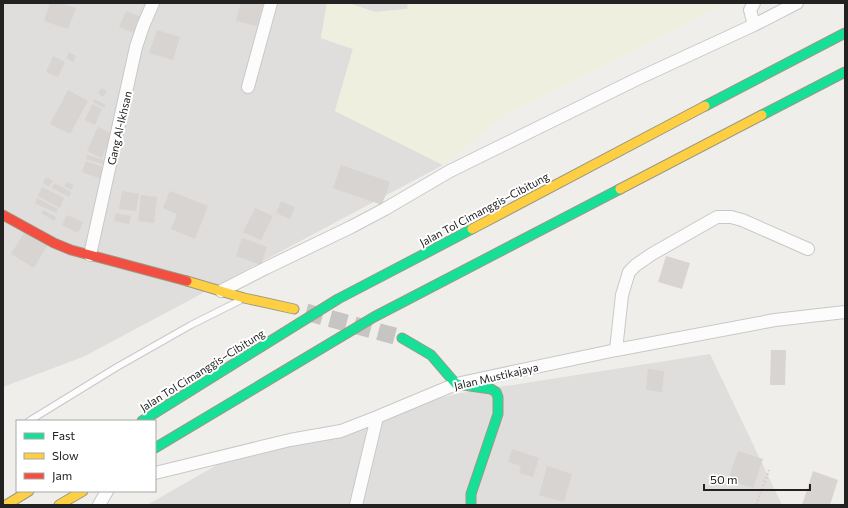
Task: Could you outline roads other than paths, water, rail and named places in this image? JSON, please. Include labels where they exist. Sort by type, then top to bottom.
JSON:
[{"type":"main road","name":"Jalan Tol Cimanggis–Cibitung","points":[[144,420],[338,299],[845,32]]},
{"type":"main road","points":[[156,447],[374,317],[845,72]]},
{"type":"main road","points":[[3,215],[54,243],[70,250],[244,298],[294,309]]},
{"type":"main road","points":[[402,338],[431,355],[456,384],[491,389],[496,392],[498,397],[498,414],[471,494],[471,505]]},
{"type":"main road","points":[[6,505],[27,492]]},
{"type":"main road","points":[[59,505],[81,492]]},
{"type":"street","name":"Gang Al-Ikhsan","points":[[90,255],[136,47],[153,3]]},
{"type":"street","points":[[248,87],[271,3]]},
{"type":"street","points":[[754,3],[750,10],[754,25]]},
{"type":"street","points":[[221,291],[358,224],[450,171],[637,79],[798,3]]},
{"type":"street","points":[[616,350],[622,295],[626,279],[630,272],[636,265],[652,254],[717,217],[731,217],[742,220],[808,249]]},
{"type":"street","name":"Jalan Mustikajaya","points":[[156,473],[290,440],[341,431],[377,418],[456,384],[616,350],[776,320],[845,312]]},
{"type":"street","points":[[356,505],[377,418]]},
{"type":"street","points":[[99,505],[107,492]]},
{"type":"lane","points":[[31,420],[117,367],[191,325],[244,298]]},
{"type":"tunnel","points":[[306,312],[402,338]]}]
